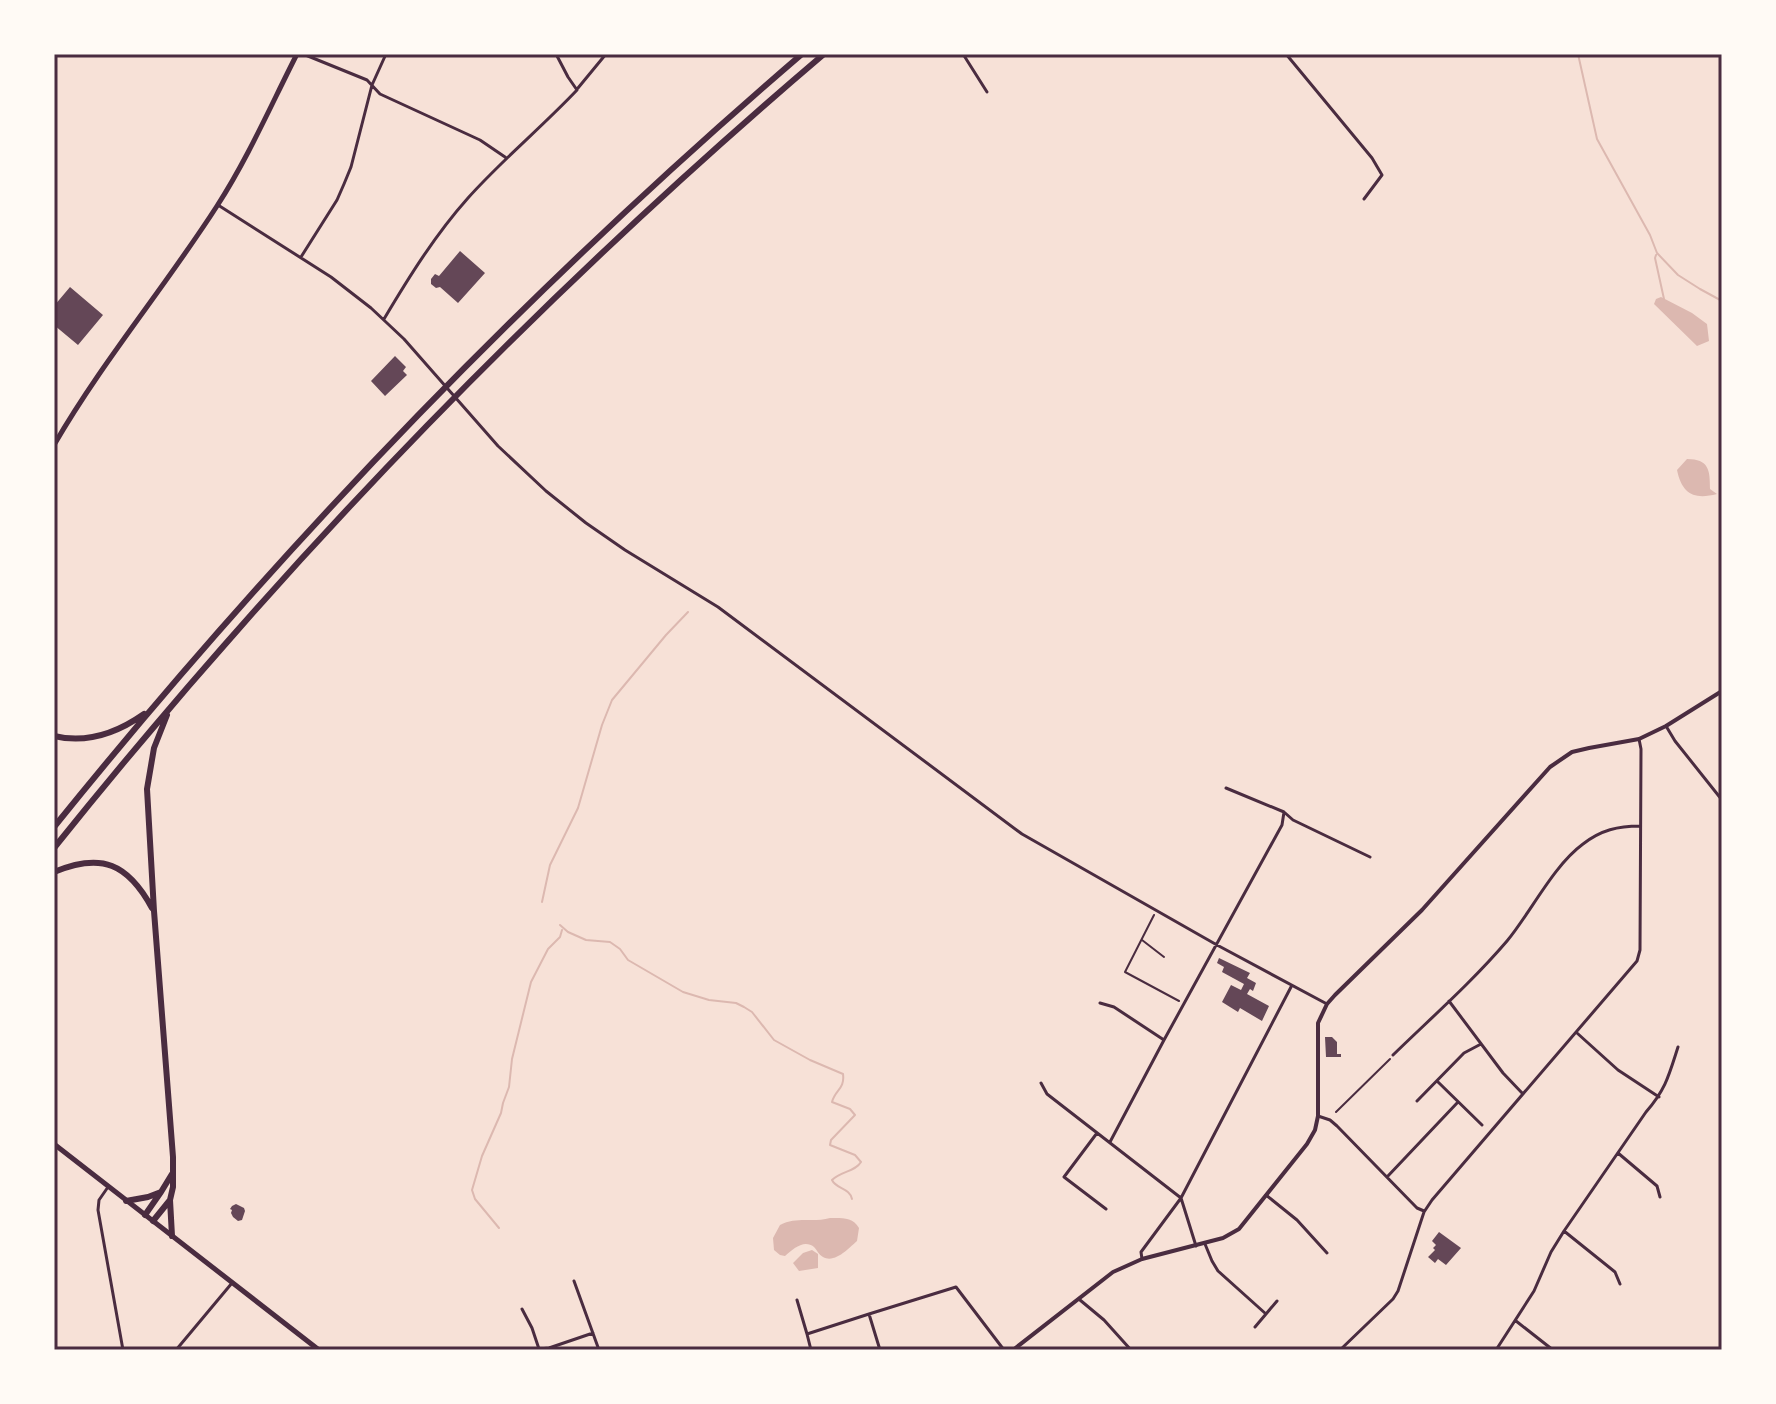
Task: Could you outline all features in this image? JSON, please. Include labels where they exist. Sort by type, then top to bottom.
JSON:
[{"type":"highway","points":[[54,827],[158,701],[285,556],[450,382],[629,208],[802,54]]},
{"type":"highway","points":[[54,848],[180,696],[345,512],[488,364],[586,268],[824,54]]},
{"type":"highway","points":[[172,1236],[170,1200],[173,1157],[154,911],[148,776],[158,734],[180,696]]},
{"type":"highway","points":[[54,736],[80,739],[109,733],[141,717],[158,701]]},
{"type":"highway","points":[[54,872],[72,865],[91,863],[117,868],[138,884],[154,911]]},
{"type":"highway","points":[[145,1215],[172,1174]]},
{"type":"highway","points":[[126,1201],[161,1192]]},
{"type":"highway","points":[[153,1221],[170,1200]]},
{"type":"main road","points":[[54,445],[100,372],[218,205],[297,54]]},
{"type":"main road","points":[[54,1144],[319,1350]]},
{"type":"street","points":[[303,54],[367,80],[380,94],[480,140],[506,158]]},
{"type":"street","points":[[301,257],[344,184],[372,85],[386,54]]},
{"type":"street","points":[[556,54],[577,90]]},
{"type":"street","points":[[384,319],[447,222],[506,158],[577,90],[606,54]]},
{"type":"street","points":[[963,54],[987,92]]},
{"type":"street","points":[[1286,54],[1353,134],[1382,175],[1364,199]]},
{"type":"street","points":[[218,205],[346,287],[384,319],[498,446],[586,523],[718,607],[999,818],[1046,849],[1327,1004]]},
{"type":"street","points":[[1013,1350],[1113,1272],[1142,1259],[1223,1238],[1239,1229],[1315,1130],[1318,1116],[1318,1023],[1327,1004],[1422,910],[1550,767],[1572,752],[1639,739],[1722,691]]},
{"type":"street","points":[[1666,726],[1722,800]]},
{"type":"street","points":[[1340,1350],[1393,1299],[1424,1212],[1443,1186],[1637,961],[1640,950],[1639,739]]},
{"type":"street","points":[[1226,788],[1284,812],[1293,820],[1370,857]]},
{"type":"street","points":[[1110,1142],[1282,825],[1284,812]]},
{"type":"street","points":[[1393,1055],[1509,938],[1573,852],[1609,829],[1640,826]]},
{"type":"street","points":[[1142,1259],[1141,1252],[1181,1198],[1292,986]]},
{"type":"street","points":[[1449,1001],[1503,1073],[1523,1094]]},
{"type":"street","points":[[1100,1003],[1114,1007],[1164,1040]]},
{"type":"street","points":[[1577,1033],[1618,1070],[1660,1097]]},
{"type":"street","points":[[1417,1101],[1464,1053],[1481,1044]]},
{"type":"street","points":[[1496,1350],[1516,1321],[1564,1231],[1646,1112],[1660,1097],[1678,1047]]},
{"type":"street","points":[[1437,1081],[1482,1125]]},
{"type":"street","points":[[1041,1083],[1047,1094],[1181,1198],[1196,1246]]},
{"type":"street","points":[[1387,1177],[1458,1102]]},
{"type":"street","points":[[1318,1116],[1337,1126],[1424,1212]]},
{"type":"street","points":[[1097,1133],[1064,1177],[1106,1209]]},
{"type":"street","points":[[1618,1153],[1657,1186],[1660,1197]]},
{"type":"street","points":[[108,1187],[99,1200],[98,1210],[123,1350]]},
{"type":"street","points":[[1266,1195],[1297,1220],[1327,1253]]},
{"type":"street","points":[[1564,1231],[1615,1272],[1620,1284]]},
{"type":"street","points":[[1205,1244],[1218,1271],[1266,1314]]},
{"type":"street","points":[[574,1281],[599,1350]]},
{"type":"street","points":[[176,1350],[232,1283]]},
{"type":"street","points":[[807,1334],[956,1287],[1004,1350]]},
{"type":"street","points":[[1079,1299],[1104,1320],[1131,1350]]},
{"type":"street","points":[[797,1300],[811,1350]]},
{"type":"street","points":[[1255,1327],[1277,1301]]},
{"type":"street","points":[[522,1309],[539,1349],[593,1333]]},
{"type":"street","points":[[869,1314],[880,1350]]},
{"type":"street","points":[[1516,1321],[1553,1350]]},
{"type":"path","points":[[1156,910],[1125,972],[1184,1003]]},
{"type":"path","points":[[1141,940],[1164,957]]},
{"type":"path","points":[[1336,1112],[1393,1055]]},
{"type":"shaded area","points":[[1661,297],[1707,324],[1709,341],[1697,346],[1654,304]]},
{"type":"shaded area","points":[[1687,459],[1704,463],[1709,471],[1710,489],[1717,494],[1702,496],[1686,490],[1677,470]]},
{"type":"shaded area","points":[[830,1218],[850,1220],[859,1228],[857,1241],[837,1257],[823,1257],[814,1247],[806,1244],[785,1256],[774,1250],[773,1238],[780,1225]]},
{"type":"shaded area","points":[[812,1250],[818,1254],[818,1268],[799,1271],[793,1263],[803,1253]]},
{"type":"building","points":[[460,251],[485,273],[458,303],[440,287],[431,284],[431,279],[435,274],[439,276]]},
{"type":"building","points":[[70,287],[103,315],[78,345],[54,325],[54,306]]},
{"type":"building","points":[[395,356],[406,367],[403,371],[407,375],[385,396],[371,381]]},
{"type":"building","points":[[1219,958],[1250,973],[1247,978],[1256,983],[1253,991],[1250,989],[1247,994],[1269,1006],[1262,1021],[1222,1002],[1231,985],[1241,990],[1244,984],[1222,972],[1224,967],[1217,963]]},
{"type":"building","points":[[1325,1037],[1332,1037],[1337,1042],[1337,1054],[1341,1057],[1326,1057]]},
{"type":"building","points":[[236,1204],[245,1211],[242,1220],[238,1221],[230,1209]]},
{"type":"building","points":[[1439,1232],[1461,1248],[1446,1265],[1438,1259],[1435,1263],[1428,1257],[1435,1250],[1436,1245],[1432,1241]]},
{"type":"waterway","points":[[1578,54],[1597,139],[1657,253],[1678,275],[1722,301]]},
{"type":"waterway","points":[[1656,255],[1664,299]]},
{"type":"waterway","points":[[542,902],[550,865],[578,808],[612,700],[688,612]]},
{"type":"waterway","points":[[560,925],[586,940],[610,942],[628,960],[683,992],[744,1007],[752,1012],[774,1040],[843,1074],[843,1083],[832,1102],[850,1109],[855,1115],[831,1140],[830,1145],[855,1155],[861,1162],[832,1180],[852,1199]]},
{"type":"waterway","points":[[499,1228],[475,1199],[472,1190],[509,1087],[512,1059],[531,982],[562,930]]}]
